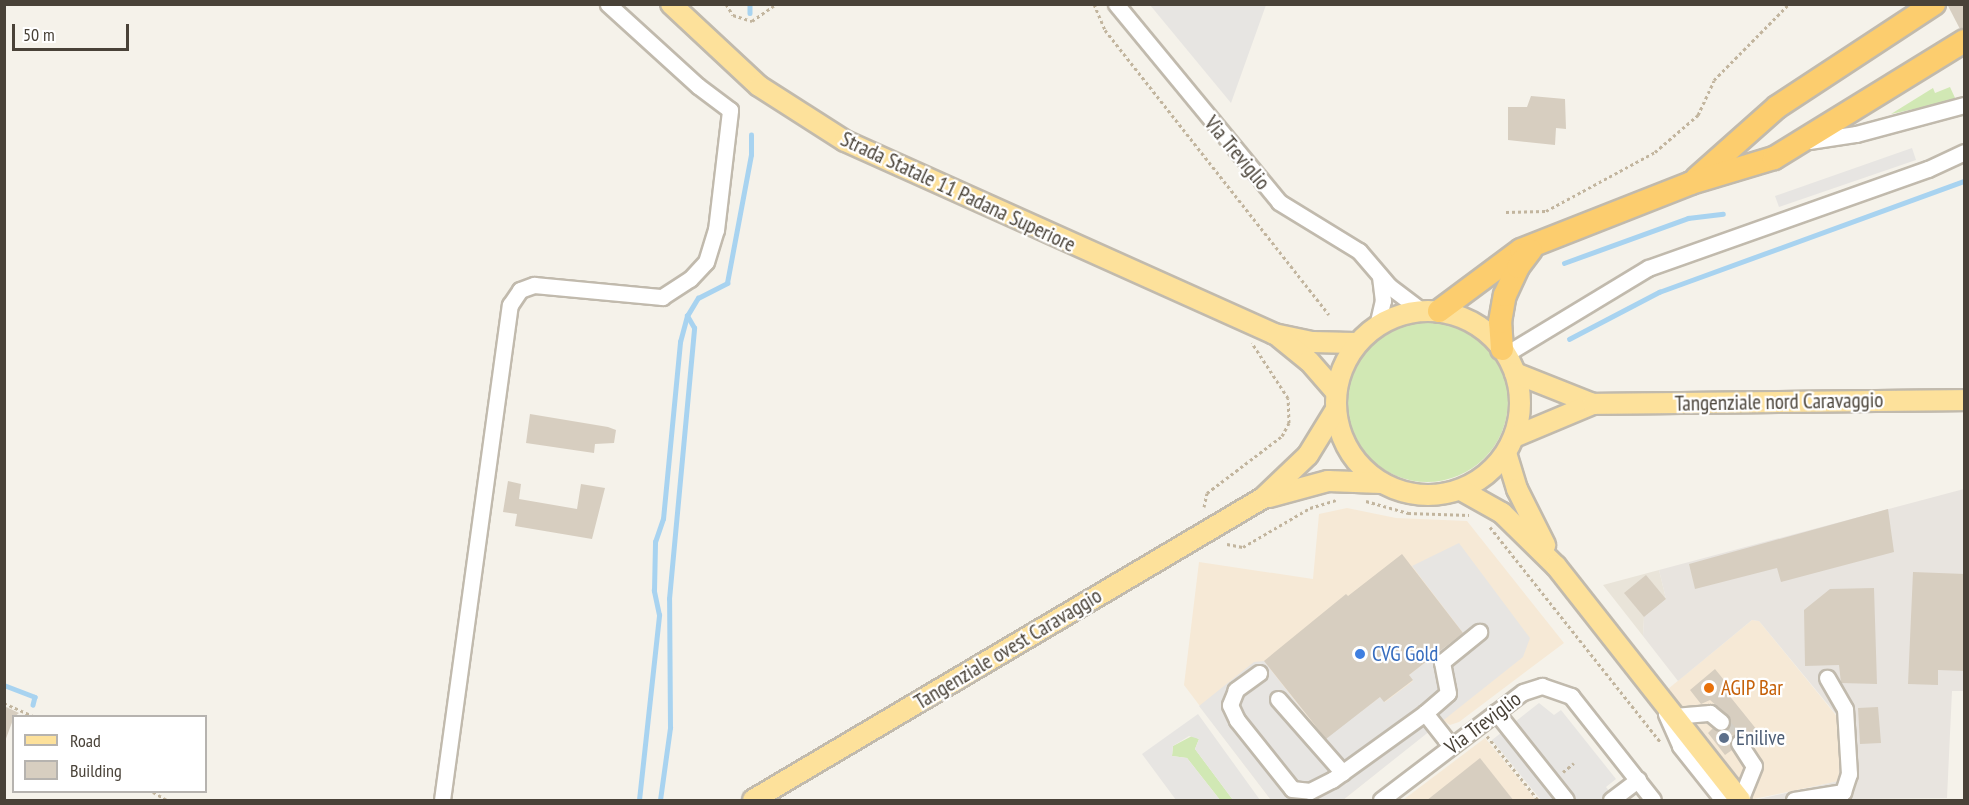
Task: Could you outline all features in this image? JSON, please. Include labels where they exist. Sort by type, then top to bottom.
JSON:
[{"type":"highway","points":[[1692,183],[1777,107],[1934,4]]},
{"type":"highway","points":[[1431,311],[1510,257],[1538,243],[1692,183],[1774,158],[1965,41]]},
{"type":"highway","points":[[1504,352],[1500,322],[1505,295],[1518,267],[1538,243]]},
{"type":"main road","name":"Strada Statale 11 Padana Superiore","points":[[671,4],[768,92],[845,141],[1274,334],[1313,342],[1358,343]]},
{"type":"main road","points":[[1510,445],[1489,472],[1461,490],[1418,495],[1383,484],[1350,453],[1336,402],[1341,371],[1358,343],[1377,326],[1431,311],[1475,324],[1504,352],[1515,373],[1520,399],[1510,445],[1517,489],[1556,567]]},
{"type":"main road","name":"Strada Statale 11 Padana Superiore","points":[[1274,334],[1309,362],[1336,402]]},
{"type":"main road","name":"Tangenziale nord Caravaggio","points":[[1515,373],[1593,404],[1965,400]]},
{"type":"main road","name":"Tangenziale ovest Caravaggio","points":[[753,801],[1263,498],[1308,455],[1336,402]]},
{"type":"main road","name":"Tangenziale nord Caravaggio","points":[[1510,445],[1593,404]]},
{"type":"main road","name":"Tangenziale ovest Caravaggio","points":[[1263,498],[1328,481],[1383,484]]},
{"type":"main road","points":[[1461,490],[1502,513],[1556,567],[1740,800]]},
{"type":"street","points":[[442,801],[510,305],[520,290],[534,285],[663,297],[690,279],[706,262],[716,230],[730,110],[698,86],[608,4]]},
{"type":"street","name":"Via Treviglio","points":[[1116,4],[1279,202],[1359,251],[1399,296],[1431,311]]},
{"type":"street","points":[[1800,143],[1856,134],[1965,105]]},
{"type":"street","points":[[1504,352],[1648,268],[1928,169],[1965,152]]},
{"type":"street","points":[[1377,326],[1383,302],[1380,276]]},
{"type":"street","points":[[1259,673],[1236,690],[1230,705],[1280,778],[1292,789],[1310,791],[1343,773],[1425,713],[1448,693],[1442,662],[1479,632]]},
{"type":"street","points":[[1794,801],[1843,792],[1849,774],[1845,709],[1827,678]]},
{"type":"street","name":"Via Treviglio","points":[[1381,801],[1451,746],[1532,688],[1560,689],[1581,707],[1653,801]]},
{"type":"street","points":[[1658,697],[1680,746],[1723,801]]},
{"type":"street","points":[[1278,699],[1343,773]]},
{"type":"street","points":[[1497,712],[1566,801]]},
{"type":"street","points":[[1425,713],[1451,746]]},
{"type":"street","points":[[1674,716],[1710,713],[1721,722]]},
{"type":"street","points":[[1739,744],[1755,766],[1740,800]]},
{"type":"street","points":[[1611,800],[1638,780]]},
{"type":"path","points":[[726,4],[733,15],[752,21],[776,4]]},
{"type":"path","points":[[1094,4],[1105,30],[1329,315]]},
{"type":"path","points":[[1506,213],[1546,211],[1655,152],[1698,115],[1714,80],[1789,4]]},
{"type":"path","points":[[1204,507],[1207,493],[1282,436],[1289,423],[1288,398],[1252,343]]},
{"type":"path","points":[[1227,544],[1243,547],[1310,508],[1339,500]]},
{"type":"path","points":[[1362,500],[1408,513],[1479,518]]},
{"type":"path","points":[[1485,522],[1662,745]]},
{"type":"path","points":[[4,703],[29,715]]},
{"type":"path","points":[[1490,730],[1485,734],[1538,801]]},
{"type":"path","points":[[1557,776],[1574,763]]},
{"type":"shaded area","points":[[1150,5],[1266,5],[1231,103]]},
{"type":"shaded area","points":[[1912,148],[1916,160],[1779,207],[1775,196]]},
{"type":"shaded area","points":[[1964,489],[1964,691],[1952,691],[1947,798],[1754,800],[1839,781],[1839,718],[1759,621],[1752,620],[1678,681],[1643,636],[1644,617],[1666,599],[1659,570]]},
{"type":"shaded area","points":[[1347,508],[1396,518],[1467,521],[1564,643],[1459,722],[1450,725],[1442,720],[1343,800],[1271,800],[1184,685],[1199,562],[1313,579],[1319,514]]},
{"type":"shaded area","points":[[1459,543],[1530,638],[1523,657],[1343,800],[1271,800],[1199,706],[1254,662],[1264,661],[1325,739],[1380,697],[1385,702],[1413,681],[1409,675],[1463,633],[1412,566]]},
{"type":"shaded area","points":[[1659,570],[1666,599],[1644,617],[1643,636],[1603,585]]},
{"type":"shaded area","points":[[1752,620],[1759,621],[1839,719],[1839,781],[1749,800],[1668,689]]},
{"type":"shaded area","points":[[1539,703],[1554,715],[1561,710],[1616,779],[1606,787],[1616,800],[1541,800],[1492,740]]},
{"type":"shaded area","points":[[1198,714],[1260,800],[1233,800],[1195,749],[1199,739],[1189,736],[1173,746],[1172,756],[1187,758],[1220,800],[1176,800],[1142,754]]},
{"type":"shaded area","points":[[1485,738],[1536,800],[1403,800]]},
{"type":"green space","points":[[1950,87],[1956,100],[1891,114],[1933,88],[1935,93]]},
{"type":"green space","points":[[1427,320],[1458,327],[1472,334],[1484,344],[1494,356],[1501,370],[1508,401],[1501,432],[1494,446],[1484,458],[1472,468],[1458,475],[1427,482],[1396,475],[1382,468],[1370,458],[1360,446],[1353,432],[1346,401],[1353,370],[1360,356],[1370,344],[1382,334],[1396,327]]},
{"type":"green space","points":[[1192,736],[1199,739],[1195,749],[1233,800],[1220,800],[1187,758],[1172,756],[1173,746]]},
{"type":"building","points":[[1947,4],[1965,4],[1965,28],[1960,29]]},
{"type":"building","points":[[1531,96],[1565,99],[1566,129],[1556,128],[1555,145],[1508,140],[1508,107],[1527,107]]},
{"type":"building","points":[[530,414],[608,427],[616,430],[614,443],[595,444],[594,453],[526,443]]},
{"type":"building","points":[[508,481],[521,484],[519,499],[577,509],[581,484],[605,488],[592,539],[515,526],[517,514],[503,512]]},
{"type":"building","points":[[1888,509],[1894,552],[1781,582],[1777,568],[1695,589],[1689,564]]},
{"type":"building","points":[[1402,554],[1463,633],[1409,675],[1413,680],[1384,702],[1380,697],[1326,739],[1264,661],[1346,594],[1348,596]]},
{"type":"building","points":[[1913,572],[1965,574],[1965,671],[1938,670],[1938,685],[1908,684]]},
{"type":"building","points":[[1646,575],[1666,599],[1644,617],[1624,593]]},
{"type":"building","points":[[1874,588],[1877,684],[1841,683],[1839,665],[1805,666],[1804,610],[1830,589]]},
{"type":"building","points":[[1715,669],[1728,685],[1724,689],[1757,730],[1747,737],[1733,735],[1729,743],[1732,750],[1725,755],[1708,733],[1713,728],[1725,731],[1730,718],[1710,700],[1701,704],[1690,690]]},
{"type":"building","points":[[4,706],[19,713],[12,715],[12,722],[4,744]]},
{"type":"building","points":[[1878,707],[1881,743],[1860,744],[1858,708]]},
{"type":"building","points":[[1480,758],[1514,801],[1426,801]]},
{"type":"waterway","points":[[750,4],[750,13]]},
{"type":"waterway","points":[[660,800],[670,728],[669,599],[694,328],[687,316],[698,298],[727,283],[751,155],[751,135]]},
{"type":"waterway","points":[[1569,339],[1659,292],[1964,181]]},
{"type":"waterway","points":[[1564,263],[1688,218],[1723,214]]},
{"type":"waterway","points":[[639,800],[659,615],[654,591],[655,542],[663,519],[680,342],[687,316]]},
{"type":"waterway","points":[[4,685],[35,697],[33,705]]},
{"type":"tunnel","points":[[1721,722],[1739,743]]},
{"type":"place","name":"CVG Gold","points":[[1360,654]]},
{"type":"place","name":"AGIP Bar","points":[[1709,688]]},
{"type":"place","name":"Enilive","points":[[1724,738]]}]
